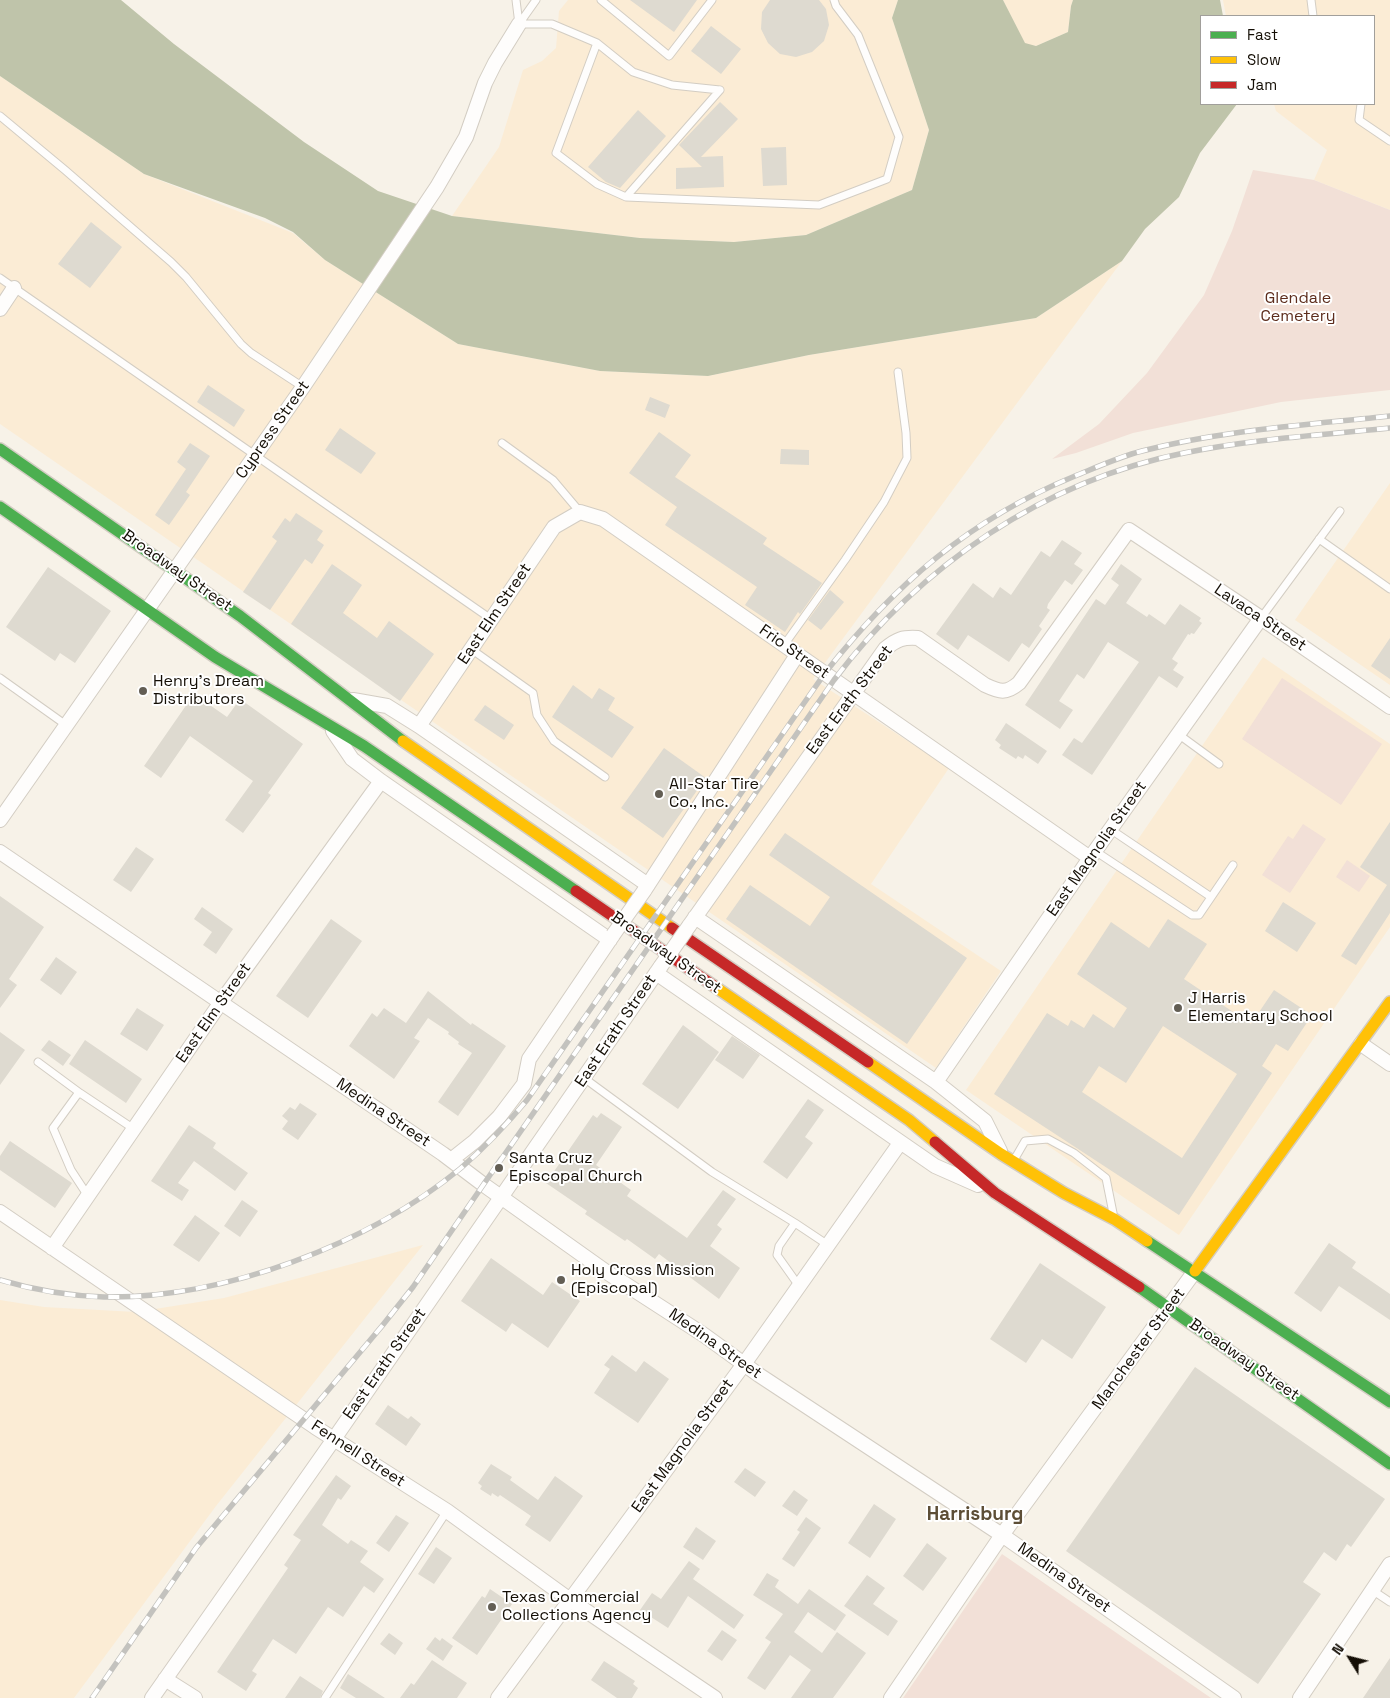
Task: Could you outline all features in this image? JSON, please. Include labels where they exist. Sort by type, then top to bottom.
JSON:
[{"type":"main road","name":"Broadway Street","points":[[0,449],[175,569],[280,646],[424,757],[1001,1154],[1064,1193],[1114,1219],[1390,1402]]},
{"type":"main road","name":"Broadway Street","points":[[1,510],[252,680],[329,724],[418,782],[909,1120],[995,1193],[1169,1307],[1390,1464]]},
{"type":"main road","name":"Manchester Street","points":[[1195,1272],[1390,1002]]},
{"type":"street","name":"Cypress Street","points":[[0,820],[256,455],[437,188],[466,137],[485,83],[495,63],[519,24]]},
{"type":"street","points":[[0,309],[14,288]]},
{"type":"street","name":"Frio Street","points":[[580,512],[603,519],[852,693],[1093,855]]},
{"type":"street","name":"East Elm Street","points":[[419,726],[554,527],[580,512]]},
{"type":"street","name":"Lavaca Street","points":[[1129,530],[1390,707]]},
{"type":"street","name":"East Erath Street","points":[[152,1698],[334,1439],[658,969],[885,649],[894,641],[905,637],[918,638],[985,685],[998,690],[1009,691],[1019,684],[1129,530]]},
{"type":"street","name":"East Magnolia Street","points":[[936,1082],[1110,829],[1261,618]]},
{"type":"street","points":[[451,1160],[475,1141],[499,1117],[524,1084],[529,1059],[646,888],[797,655]]},
{"type":"street","name":"Broadway Street","points":[[349,700],[388,706],[419,726],[646,888]]},
{"type":"street","name":"Broadway Street","points":[[329,724],[352,759],[612,937]]},
{"type":"street","name":"East Elm Street","points":[[52,1248],[221,1002],[381,780]]},
{"type":"street","name":"Medina Street","points":[[0,852],[451,1160],[605,1271],[704,1335],[744,1364],[1002,1535],[1234,1698]]},
{"type":"street","points":[[692,922],[936,1082],[985,1121],[1001,1154]]},
{"type":"street","name":"Broadway Street","points":[[658,969],[900,1144],[935,1166],[995,1193]]},
{"type":"street","points":[[1360,1044],[1390,1064]]},
{"type":"street","name":"East Magnolia Street","points":[[498,1698],[744,1364],[900,1144]]},
{"type":"street","name":"Fennell Street","points":[[0,1212],[334,1439],[447,1510],[570,1600],[715,1698]]},
{"type":"street","name":"Manchester Street","points":[[891,1698],[1002,1535],[1195,1272]]},
{"type":"street","points":[[1300,1698],[1390,1564]]},
{"type":"street","points":[[166,1679],[195,1698]]},
{"type":"lane","points":[[516,0],[519,24]]},
{"type":"lane","points":[[519,24],[536,0]]},
{"type":"lane","points":[[601,0],[669,56],[712,0]]},
{"type":"lane","points":[[597,43],[556,153],[597,184],[626,197],[819,204],[887,179],[899,137],[858,35],[836,6],[834,0]]},
{"type":"lane","points":[[1310,0],[1313,15]]},
{"type":"lane","points":[[519,24],[552,24],[597,43],[633,72],[672,85],[720,90],[626,197]]},
{"type":"lane","points":[[1361,105],[1359,120],[1390,142]]},
{"type":"lane","points":[[0,116],[66,170],[186,276],[241,344],[251,353],[303,387]]},
{"type":"lane","points":[[0,278],[491,619]]},
{"type":"lane","points":[[784,646],[846,560],[884,502],[907,458],[906,433],[898,372]]},
{"type":"lane","points":[[502,444],[553,480],[580,512]]},
{"type":"lane","points":[[1261,618],[1340,511]]},
{"type":"lane","points":[[1319,539],[1390,589]]},
{"type":"lane","points":[[470,649],[534,693],[537,715],[554,741],[605,777]]},
{"type":"lane","points":[[0,678],[66,725]]},
{"type":"lane","points":[[1178,734],[1219,764]]},
{"type":"lane","points":[[1110,829],[1211,897]]},
{"type":"lane","points":[[1093,855],[1192,915],[1199,915],[1233,864]]},
{"type":"lane","points":[[38,1062],[134,1129]]},
{"type":"lane","points":[[584,1078],[712,1172],[796,1223],[828,1245]]},
{"type":"lane","points":[[80,1093],[53,1128],[71,1170],[88,1196]]},
{"type":"lane","points":[[1013,1162],[1025,1141],[1048,1139],[1074,1153],[1106,1178],[1114,1219]]},
{"type":"lane","points":[[796,1223],[779,1246],[777,1255],[799,1286]]},
{"type":"lane","points":[[325,1698],[447,1510]]},
{"type":"lane","points":[[1372,1590],[1390,1602]]},
{"type":"shaded area","points":[[0,0],[121,0],[174,44],[304,142],[378,191],[452,216],[640,238],[734,242],[806,235],[912,190],[929,130],[892,18],[898,0],[1003,0],[1025,43],[1036,46],[1068,32],[1073,0],[1220,0],[1223,15],[1200,15],[1200,105],[1236,105],[1200,153],[1179,197],[1145,229],[1122,261],[1036,318],[809,355],[708,376],[600,371],[458,344],[325,260],[293,232],[265,218],[144,174],[0,76]]},
{"type":"shaded area","points":[[568,0],[898,0],[892,18],[929,130],[912,190],[806,235],[734,242],[640,238],[452,216],[499,147],[523,70],[542,61],[556,48],[559,11]]},
{"type":"shaded area","points":[[1003,0],[1073,0],[1068,32],[1036,46],[1025,44]]},
{"type":"shaded area","points":[[1223,0],[1390,0],[1390,210],[1314,180],[1327,150],[1276,111],[1274,105],[1375,105],[1375,15],[1226,15]]},
{"type":"shaded area","points":[[0,76],[144,174],[293,233],[325,260],[458,344],[600,371],[708,376],[809,355],[1036,318],[1122,261],[813,679],[949,768],[871,884],[1001,971],[936,1068],[0,424]]},
{"type":"shaded area","points":[[1390,483],[1390,685],[1295,620]]},
{"type":"shaded area","name":"J Harris Elementary School","points":[[1263,657],[1390,744],[1390,927],[1179,1235],[966,1090]]},
{"type":"shaded area","points":[[423,1245],[216,1506],[74,1698],[0,1698],[0,1300],[44,1307],[136,1312],[224,1298]]},
{"type":"green space","name":"Glendale Cemetery","points":[[1253,170],[1314,180],[1390,210],[1390,390],[1281,402],[1133,433],[1076,453],[1052,459],[1099,424],[1147,373],[1204,295],[1232,231]]},
{"type":"green space","points":[[1282,678],[1382,744],[1341,805],[1242,739]]},
{"type":"green space","points":[[1303,824],[1326,839],[1290,893],[1262,875],[1288,836],[1293,839]]},
{"type":"green space","points":[[1347,860],[1370,876],[1359,892],[1336,877]]},
{"type":"green space","points":[[1002,1554],[1211,1698],[903,1698]]},
{"type":"building","points":[[630,0],[697,0],[674,32]]},
{"type":"building","points":[[770,0],[819,0],[826,9],[829,25],[824,41],[812,52],[796,57],[780,54],[768,43],[761,29],[762,12]]},
{"type":"building","points":[[711,26],[741,49],[721,74],[691,51]]},
{"type":"building","points":[[720,102],[738,119],[701,157],[723,156],[724,187],[676,189],[676,168],[702,167],[679,145]]},
{"type":"building","points":[[638,110],[666,136],[620,188],[606,182],[588,167]]},
{"type":"building","points":[[786,147],[787,185],[763,186],[761,148]]},
{"type":"building","points":[[91,222],[122,247],[90,288],[58,264]]},
{"type":"building","points":[[208,385],[245,410],[234,427],[197,402]]},
{"type":"building","points":[[650,397],[670,405],[665,418],[645,410]]},
{"type":"building","points":[[340,428],[376,453],[361,474],[325,450]]},
{"type":"building","points":[[659,432],[691,455],[675,477],[767,538],[763,544],[822,583],[800,614],[798,612],[785,632],[745,605],[757,587],[665,525],[677,507],[629,473]]},
{"type":"building","points":[[190,443],[210,456],[186,492],[190,495],[169,525],[155,515],[186,469],[177,462]]},
{"type":"building","points":[[781,449],[809,450],[809,465],[780,464]]},
{"type":"building","points":[[296,513],[323,531],[317,540],[324,545],[312,564],[305,559],[270,610],[243,592],[277,541],[272,537],[285,518],[290,522]]},
{"type":"building","points":[[1062,540],[1082,553],[1074,564],[1083,570],[1072,585],[1065,580],[1048,604],[1047,608],[1050,610],[1039,626],[1042,629],[1029,648],[1022,643],[1009,662],[968,635],[958,650],[936,634],[973,583],[993,598],[1000,587],[1011,595],[1041,551],[1050,557]]},
{"type":"building","points":[[332,564],[362,585],[343,613],[377,638],[389,621],[434,654],[400,701],[291,624]]},
{"type":"building","points":[[1121,564],[1142,579],[1126,603],[1147,617],[1149,614],[1165,625],[1180,604],[1201,618],[1199,621],[1202,623],[1194,634],[1188,634],[1172,659],[1178,663],[1173,670],[1184,677],[1177,688],[1159,676],[1092,775],[1062,755],[1074,738],[1082,743],[1139,662],[1108,642],[1084,679],[1077,674],[1059,701],[1073,710],[1060,729],[1025,705],[1096,599],[1105,605],[1119,585],[1111,579]]},
{"type":"building","points":[[48,567],[111,611],[75,663],[60,653],[55,661],[6,627]]},
{"type":"building","points":[[830,590],[844,602],[821,630],[808,620]]},
{"type":"building","points":[[1390,638],[1390,679],[1371,666]]},
{"type":"building","points":[[573,685],[592,699],[599,688],[615,698],[608,710],[634,727],[612,758],[552,717]]},
{"type":"building","points":[[194,694],[227,717],[240,699],[303,744],[268,793],[271,795],[243,833],[225,820],[253,781],[190,736],[161,778],[144,766]]},
{"type":"building","points":[[485,705],[514,725],[504,740],[474,720]]},
{"type":"building","points":[[1006,723],[1047,751],[1038,764],[1025,755],[1023,759],[1018,756],[1016,759],[999,748],[1001,745],[995,740]]},
{"type":"building","points":[[664,748],[706,778],[663,838],[621,808]]},
{"type":"building","points":[[1390,822],[1390,913],[1356,965],[1341,956],[1387,885],[1360,867]]},
{"type":"building","points":[[785,833],[967,958],[907,1044],[726,919],[750,885],[810,926],[830,897],[769,855]]},
{"type":"building","points":[[136,847],[154,859],[131,892],[113,880]]},
{"type":"building","points":[[0,896],[44,927],[9,979],[17,985],[0,1008]]},
{"type":"building","points":[[1283,902],[1316,923],[1297,952],[1265,931]]},
{"type":"building","points":[[202,907],[233,929],[216,954],[203,945],[212,932],[194,919]]},
{"type":"building","points":[[331,919],[362,941],[308,1018],[276,996]]},
{"type":"building","points":[[1168,919],[1207,944],[1184,979],[1251,1024],[1274,990],[1312,1015],[1288,1051],[1276,1044],[1262,1066],[1272,1073],[1179,1215],[994,1094],[1047,1013],[1068,1026],[1071,1020],[1084,1028],[1093,1014],[1114,1028],[1127,1008],[1077,974],[1111,922],[1149,948]],"holes":[[[1163,1026],[1237,1074],[1182,1158],[1082,1092],[1099,1066],[1126,1083]]]},
{"type":"building","points":[[56,957],[77,972],[61,995],[40,980]]},
{"type":"building","points":[[428,991],[471,1025],[472,1023],[506,1046],[458,1116],[438,1102],[472,1053],[458,1044],[459,1042],[448,1034],[449,1032],[428,1018],[414,1038],[420,1041],[394,1079],[349,1046],[372,1013],[377,1017],[384,1008],[406,1023]]},
{"type":"building","points":[[137,1008],[164,1025],[147,1051],[120,1034]]},
{"type":"building","points":[[683,1025],[719,1052],[678,1109],[642,1084]]},
{"type":"building","points":[[0,1032],[25,1050],[0,1085]]},
{"type":"building","points":[[732,1036],[760,1055],[743,1079],[715,1060]]},
{"type":"building","points":[[49,1040],[71,1055],[63,1066],[41,1050]]},
{"type":"building","points":[[85,1040],[142,1079],[126,1103],[69,1064]]},
{"type":"building","points":[[808,1099],[824,1110],[805,1137],[813,1143],[787,1179],[763,1162]]},
{"type":"building","points":[[300,1103],[317,1114],[298,1140],[282,1129],[288,1121],[282,1116],[290,1107],[295,1110]]},
{"type":"building","points":[[601,1113],[622,1127],[596,1165],[631,1190],[627,1196],[687,1238],[723,1190],[736,1199],[717,1225],[722,1229],[710,1246],[740,1268],[719,1299],[659,1254],[655,1259],[627,1239],[625,1241],[585,1214],[587,1211],[546,1183],[593,1115],[597,1118]]},
{"type":"building","points":[[189,1125],[216,1143],[213,1148],[248,1173],[235,1191],[194,1161],[178,1183],[189,1190],[182,1201],[151,1181]]},
{"type":"building","points":[[10,1141],[72,1183],[55,1208],[0,1170],[0,1156]]},
{"type":"building","points":[[242,1200],[258,1211],[240,1237],[224,1226]]},
{"type":"building","points":[[195,1215],[220,1233],[199,1262],[173,1245]]},
{"type":"building","points":[[1329,1243],[1356,1262],[1352,1268],[1390,1294],[1390,1320],[1339,1286],[1321,1312],[1294,1293]]},
{"type":"building","points":[[491,1258],[543,1295],[552,1282],[580,1301],[548,1348],[512,1323],[506,1332],[461,1301]]},
{"type":"building","points":[[1040,1263],[1106,1307],[1072,1359],[1042,1339],[1026,1363],[990,1339]]},
{"type":"building","points":[[612,1355],[636,1372],[644,1361],[669,1379],[638,1423],[594,1393],[610,1369],[604,1365]]},
{"type":"building","points":[[1195,1367],[1385,1499],[1351,1547],[1347,1544],[1336,1561],[1324,1552],[1303,1582],[1321,1594],[1258,1684],[1066,1551]]},
{"type":"building","points":[[388,1405],[408,1419],[411,1416],[421,1424],[406,1446],[375,1424]]},
{"type":"building","points":[[491,1464],[512,1477],[510,1480],[538,1500],[555,1476],[583,1496],[550,1542],[525,1525],[531,1516],[500,1495],[498,1497],[492,1493],[491,1496],[480,1489],[482,1486],[478,1483]]},
{"type":"building","points":[[745,1468],[766,1482],[755,1497],[734,1482]]},
{"type":"building","points":[[336,1475],[351,1486],[341,1500],[338,1498],[322,1525],[348,1544],[351,1540],[368,1551],[360,1562],[384,1579],[374,1593],[364,1586],[343,1617],[328,1607],[296,1654],[273,1639],[252,1671],[257,1674],[246,1691],[217,1672],[288,1568],[284,1565],[301,1540],[293,1535]]},
{"type":"building","points":[[794,1490],[808,1500],[797,1516],[782,1506]]},
{"type":"building","points":[[874,1504],[896,1519],[870,1558],[848,1543]]},
{"type":"building","points":[[396,1515],[409,1523],[389,1552],[376,1543]]},
{"type":"building","points":[[806,1517],[821,1528],[794,1567],[782,1559],[800,1532],[797,1530]]},
{"type":"building","points":[[696,1527],[716,1541],[703,1560],[683,1547]]},
{"type":"building","points":[[927,1543],[947,1558],[923,1591],[903,1576]]},
{"type":"building","points":[[436,1547],[452,1558],[434,1584],[418,1574]]},
{"type":"building","points":[[689,1561],[700,1569],[693,1579],[744,1615],[734,1629],[688,1596],[668,1628],[640,1610],[652,1593],[661,1599]]},
{"type":"building","points":[[767,1573],[779,1580],[775,1587],[798,1604],[809,1589],[846,1615],[835,1631],[808,1612],[794,1632],[822,1653],[837,1632],[866,1653],[833,1698],[791,1698],[811,1670],[790,1655],[765,1690],[747,1678],[771,1642],[765,1638],[783,1614],[753,1595]]},
{"type":"building","points":[[867,1575],[885,1588],[873,1604],[898,1621],[888,1636],[844,1606]]},
{"type":"building","points":[[490,1589],[512,1604],[477,1655],[452,1638],[482,1596],[485,1598]]},
{"type":"building","points":[[722,1630],[737,1640],[722,1661],[707,1651]]},
{"type":"building","points":[[389,1633],[403,1643],[395,1655],[380,1644]]},
{"type":"building","points":[[435,1637],[440,1641],[442,1638],[453,1646],[443,1661],[426,1649]]},
{"type":"building","points":[[1390,1658],[1390,1698],[1363,1698]]},
{"type":"building","points":[[432,1660],[467,1683],[457,1698],[400,1698],[411,1683],[414,1685]]},
{"type":"building","points":[[604,1661],[635,1681],[633,1684],[638,1688],[632,1698],[617,1698],[591,1680]]},
{"type":"building","points":[[348,1674],[385,1698],[356,1698],[340,1688]]},
{"type":"building","points":[[300,1676],[323,1691],[320,1698],[285,1698]]},
{"type":"railway","points":[[0,1280],[52,1292],[104,1297],[150,1295],[197,1288],[245,1277],[293,1262],[339,1243],[383,1220],[424,1195],[470,1160],[496,1135],[527,1100],[825,673],[878,611],[936,558],[968,534],[1037,493],[1133,453],[1234,433],[1390,416]]},
{"type":"railway","points":[[498,1164],[834,680],[868,639],[905,600],[945,565],[988,534],[1034,507],[1082,484],[1132,466],[1184,453],[1235,444],[1390,428]]},
{"type":"railway","points":[[92,1698],[196,1548],[413,1287],[501,1159]]},
{"type":"traffic: fast","points":[[0,449],[240,616],[403,741]]},
{"type":"traffic: fast","points":[[0,507],[215,657],[364,746],[576,891]]},
{"type":"traffic: fast","points":[[1147,1241],[1390,1402]]},
{"type":"traffic: fast","points":[[1139,1287],[1390,1464]]},
{"type":"traffic: slow","points":[[403,741],[672,928]]},
{"type":"traffic: slow","points":[[714,986],[909,1120],[935,1142]]},
{"type":"traffic: slow","points":[[1195,1271],[1390,1002]]},
{"type":"traffic: slow","points":[[868,1062],[1001,1154],[1064,1193],[1114,1219],[1147,1241]]},
{"type":"traffic: jam","points":[[576,891],[714,986]]},
{"type":"traffic: jam","points":[[672,928],[868,1062]]},
{"type":"traffic: jam","points":[[935,1142],[995,1193],[1139,1287]]},
{"type":"place","name":"Henry's Dream Distributors","points":[[143,691]]},
{"type":"place","name":"All-Star Tire Co., Inc.","points":[[659,794]]},
{"type":"place","name":"J Harris Elementary School","points":[[1178,1008]]},
{"type":"place","name":"Santa Cruz Episcopal Church","points":[[499,1168]]},
{"type":"place","name":"Holy Cross Mission (Episcopal)","points":[[561,1280]]},
{"type":"place","name":"Texas Commercial Collections Agency","points":[[492,1607]]},
{"type":"district","name":"Harrisburg","points":[[975,1515]]}]
